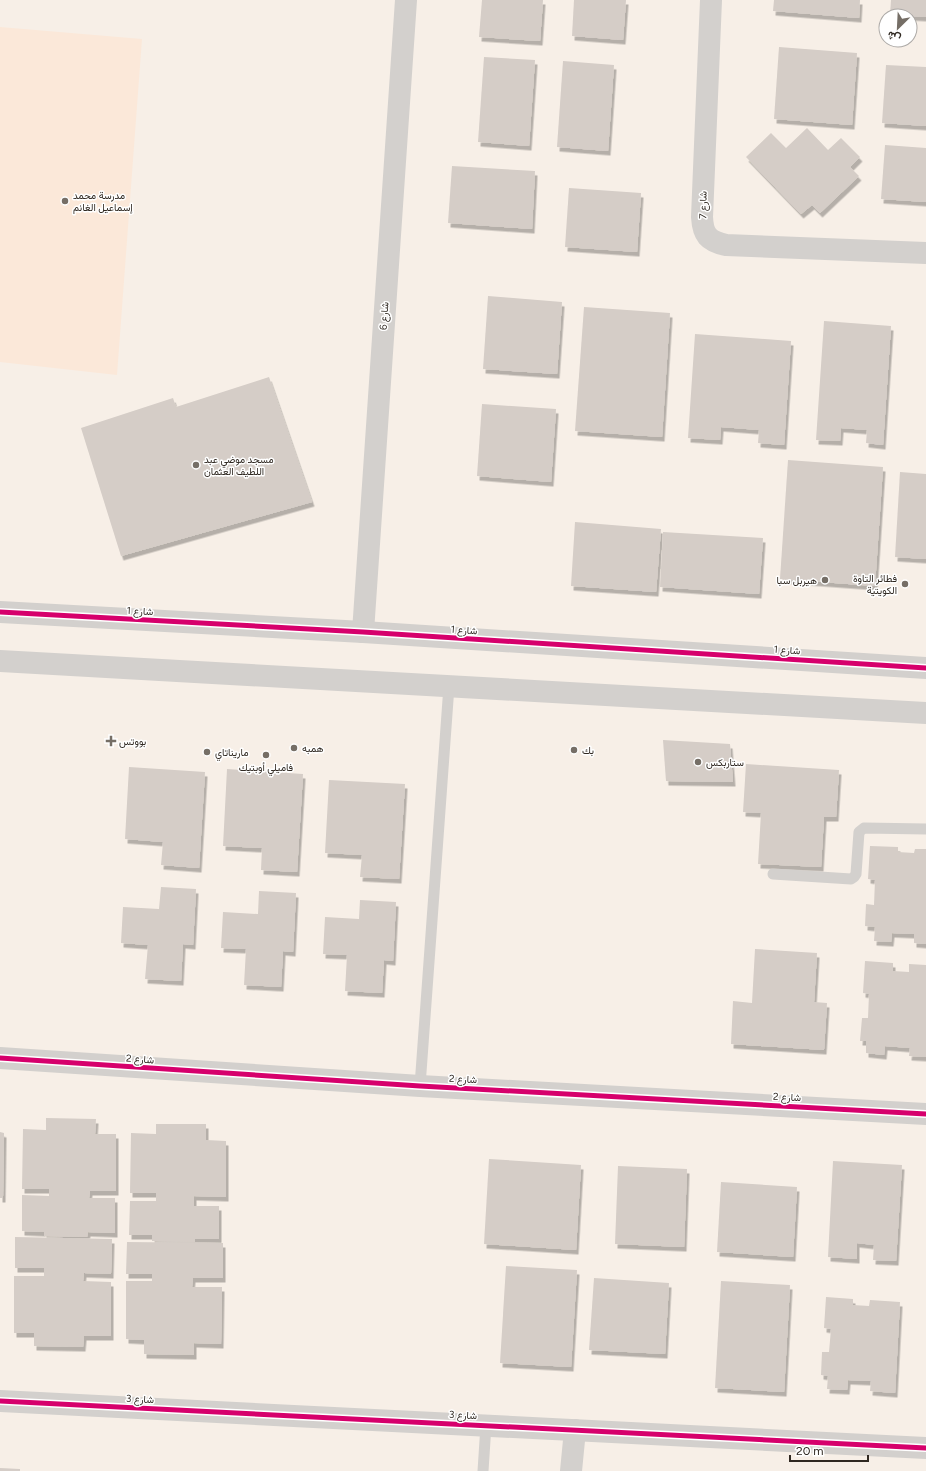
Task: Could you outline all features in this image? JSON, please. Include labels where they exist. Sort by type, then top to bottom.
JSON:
[{"type":"street","name":"شارع 6","points":[[363,632],[406,0]]},
{"type":"street","name":"شارع 7","points":[[711,0],[702,217],[703,227],[707,237],[716,243],[726,245],[926,254]]},
{"type":"street","name":"شارع 1","points":[[0,612],[363,632],[926,668]]},
{"type":"street","points":[[0,661],[926,713]]},
{"type":"street","name":"شارع 2","points":[[0,1058],[420,1086],[926,1114]]},
{"type":"street","name":"شارع 3","points":[[0,1401],[926,1448]]},
{"type":"street","points":[[571,1471],[575,1430]]},
{"type":"lane","points":[[420,1086],[449,686]]},
{"type":"lane","points":[[774,874],[851,879],[856,874],[859,832],[864,828],[926,829]]},
{"type":"lane","points":[[483,1471],[486,1426]]},
{"type":"shaded area","name":"مدرسة محمد إسماعيل الغانم","points":[[0,27],[142,39],[117,375],[0,362]]},
{"type":"building","points":[[482,0],[543,0],[540,41],[479,37]]},
{"type":"building","points":[[574,0],[626,0],[623,40],[572,36]]},
{"type":"building","points":[[774,0],[860,0],[859,18],[773,11]]},
{"type":"building","points":[[891,0],[926,0],[926,17],[918,17],[918,8],[890,8]]},
{"type":"building","points":[[779,47],[857,53],[852,125],[774,119]]},
{"type":"building","points":[[484,57],[535,60],[529,146],[478,142]]},
{"type":"building","points":[[563,61],[614,65],[608,151],[557,147]]},
{"type":"building","points":[[886,65],[926,67],[926,126],[882,123]]},
{"type":"building","points":[[807,128],[828,150],[841,138],[860,157],[850,167],[859,176],[820,213],[812,205],[801,214],[746,157],[771,133],[786,148]]},
{"type":"building","points":[[885,145],[926,148],[926,202],[881,199]]},
{"type":"building","points":[[452,166],[535,171],[532,229],[448,223]]},
{"type":"building","points":[[569,188],[641,193],[637,252],[565,247]]},
{"type":"building","points":[[488,296],[562,302],[557,374],[483,369]]},
{"type":"building","points":[[584,307],[670,313],[662,437],[575,431]]},
{"type":"building","points":[[824,321],[891,326],[883,445],[866,443],[867,430],[841,428],[840,441],[816,440]]},
{"type":"building","points":[[695,334],[791,341],[784,445],[758,443],[759,430],[721,427],[720,440],[688,438]]},
{"type":"building","name":"مسجد موضي عبد اللطيف العثمان","points":[[269,377],[312,502],[121,556],[81,428],[173,398],[176,407]]},
{"type":"building","points":[[482,404],[556,409],[551,482],[477,476]]},
{"type":"building","points":[[788,460],[883,467],[875,586],[780,579]]},
{"type":"building","points":[[900,472],[926,474],[926,559],[895,557]]},
{"type":"building","points":[[575,522],[661,529],[656,592],[571,586]]},
{"type":"building","points":[[663,532],[763,538],[759,594],[660,587]]},
{"type":"building","name":"ستاربكس","points":[[663,740],[730,744],[733,782],[666,781]]},
{"type":"building","points":[[746,764],[839,770],[836,817],[824,817],[821,867],[758,864],[761,813],[743,812]]},
{"type":"building","points":[[129,767],[205,772],[199,868],[161,865],[163,842],[125,839]]},
{"type":"building","points":[[227,769],[303,774],[297,872],[261,870],[262,848],[223,846]]},
{"type":"building","points":[[329,780],[405,784],[399,879],[360,877],[362,855],[325,853]]},
{"type":"building","points":[[870,846],[898,847],[898,852],[914,853],[915,849],[926,849],[926,944],[914,943],[914,934],[892,933],[891,942],[874,941],[875,927],[865,926],[866,904],[874,905],[875,880],[868,879]]},
{"type":"building","points":[[161,887],[196,889],[193,945],[183,944],[181,981],[145,979],[148,945],[121,943],[123,907],[159,909]]},
{"type":"building","points":[[259,891],[296,893],[293,952],[283,951],[281,987],[244,985],[246,949],[221,948],[223,912],[258,914]]},
{"type":"building","points":[[360,900],[396,902],[393,961],[384,960],[382,993],[345,991],[347,955],[323,954],[325,917],[359,919]]},
{"type":"building","points":[[755,949],[817,953],[814,1002],[827,1003],[824,1050],[731,1044],[733,1001],[752,1003]]},
{"type":"building","points":[[865,961],[893,963],[893,971],[909,972],[909,964],[926,965],[926,1057],[909,1056],[910,1048],[885,1046],[884,1055],[866,1053],[866,1041],[860,1041],[862,1018],[868,1018],[869,994],[863,993]]},
{"type":"building","points":[[46,1118],[96,1119],[95,1134],[116,1134],[116,1191],[90,1191],[89,1198],[115,1198],[115,1233],[88,1232],[87,1237],[44,1236],[44,1232],[22,1231],[22,1195],[49,1196],[49,1189],[22,1189],[23,1129],[46,1130]]},
{"type":"building","points":[[156,1124],[206,1124],[206,1140],[226,1141],[226,1197],[194,1196],[194,1206],[219,1206],[219,1239],[195,1239],[195,1242],[152,1241],[152,1235],[129,1235],[130,1201],[156,1201],[156,1193],[130,1193],[131,1133],[156,1134]]},
{"type":"building","points":[[0,1132],[4,1133],[3,1198],[0,1198]]},
{"type":"building","points":[[489,1159],[581,1165],[576,1250],[484,1244]]},
{"type":"building","points":[[833,1161],[902,1165],[896,1261],[873,1260],[874,1245],[857,1243],[857,1259],[828,1257]]},
{"type":"building","points":[[618,1166],[687,1169],[684,1247],[615,1244]]},
{"type":"building","points":[[721,1182],[797,1187],[793,1257],[717,1252]]},
{"type":"building","points":[[15,1237],[112,1239],[111,1274],[84,1273],[83,1281],[111,1282],[111,1336],[84,1336],[83,1347],[34,1346],[34,1333],[14,1333],[14,1276],[44,1276],[44,1268],[15,1268]]},
{"type":"building","points":[[127,1242],[223,1243],[223,1278],[193,1278],[192,1287],[222,1287],[221,1344],[194,1343],[194,1355],[144,1354],[144,1340],[126,1339],[126,1281],[152,1281],[152,1274],[126,1274]]},
{"type":"building","points":[[506,1266],[577,1270],[571,1367],[500,1363]]},
{"type":"building","points":[[594,1278],[669,1283],[665,1354],[589,1350]]},
{"type":"building","points":[[721,1281],[790,1285],[784,1392],[715,1388]]},
{"type":"building","points":[[826,1297],[853,1299],[853,1305],[869,1306],[870,1300],[900,1302],[895,1393],[870,1391],[871,1381],[848,1380],[847,1390],[827,1389],[828,1376],[821,1375],[822,1352],[829,1352],[831,1329],[824,1328]]},
{"type":"building","points":[[0,1468],[20,1469],[20,1471],[0,1471]]},
{"type":"cycle path","points":[[0,612],[363,632],[926,668]]},
{"type":"cycle path","points":[[0,1058],[420,1086],[926,1114]]},
{"type":"cycle path","points":[[0,1401],[926,1448]]},
{"type":"place","name":"مدرسة محمد إسماعيل الغانم","points":[[65,201]]},
{"type":"place","name":"مسجد موضي عبد اللطيف العثمان","points":[[196,465]]},
{"type":"place","name":"هيربل سبا","points":[[825,580]]},
{"type":"place","name":"فطائر التاوة الكويتية","points":[[905,584]]},
{"type":"place","name":"بووتس","points":[[111,741]]},
{"type":"place","name":"همبه","points":[[294,748]]},
{"type":"place","name":"بك","points":[[574,750]]},
{"type":"place","name":"ماريناتاي","points":[[207,752]]},
{"type":"place","name":"فاميلي أوبتيك","points":[[266,755]]},
{"type":"place","name":"ستاربكس","points":[[698,762]]}]
